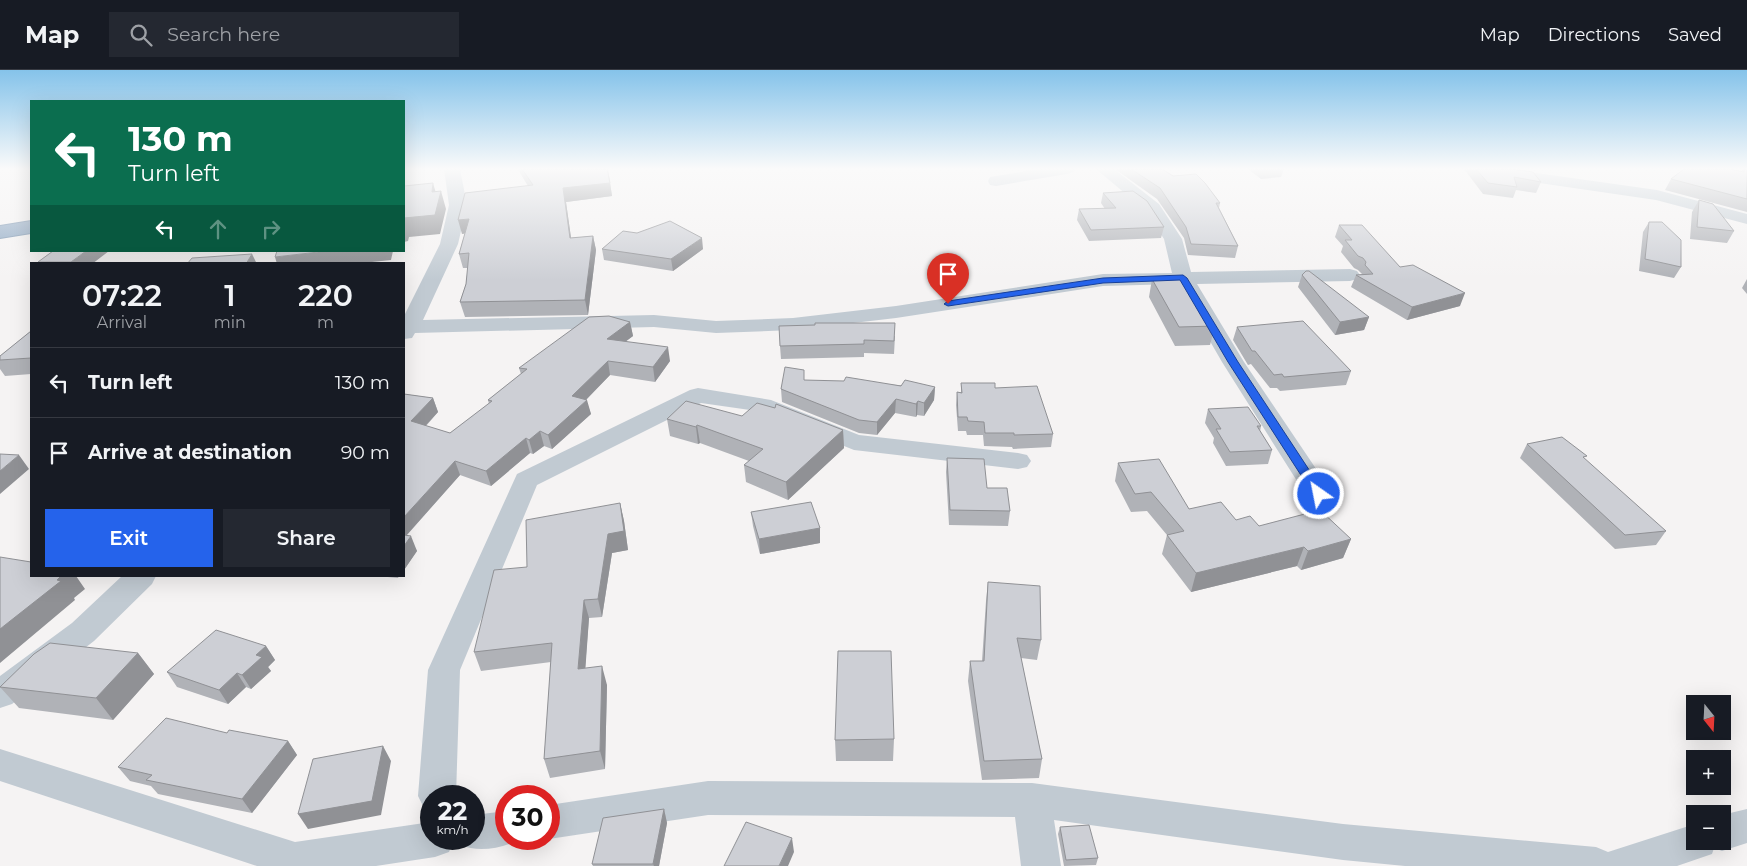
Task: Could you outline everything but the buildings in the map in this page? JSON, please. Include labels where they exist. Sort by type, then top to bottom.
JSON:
[{"type":"highway","points":[[0,225],[30,220]]},
{"type":"highway","points":[[0,232],[30,227]]},
{"type":"street","points":[[458,206],[449,244],[406,330],[654,321],[716,327],[793,324],[896,312],[1103,280],[1350,275]]},
{"type":"street","points":[[1152,206],[1173,239],[1183,278],[1233,362],[1319,494]]},
{"type":"street","points":[[1699,206],[1747,219]]},
{"type":"street","points":[[438,785],[444,670],[526,480],[698,396],[762,405],[854,442],[1018,461]]},
{"type":"street","points":[[0,694],[83,632],[141,577]]},
{"type":"street","points":[[0,765],[294,863],[420,842]]},
{"type":"street","points":[[560,820],[708,798],[1032,800],[1343,842],[1596,866]]},
{"type":"street","points":[[1032,800],[1041,866]]},
{"type":"street","points":[[1731,830],[1747,826]]},
{"type":"street","points":[[1621,866],[1686,845]]},
{"type":"route","points":[[948,304],[1103,280],[1183,278],[1233,362],[1319,494]]}]
